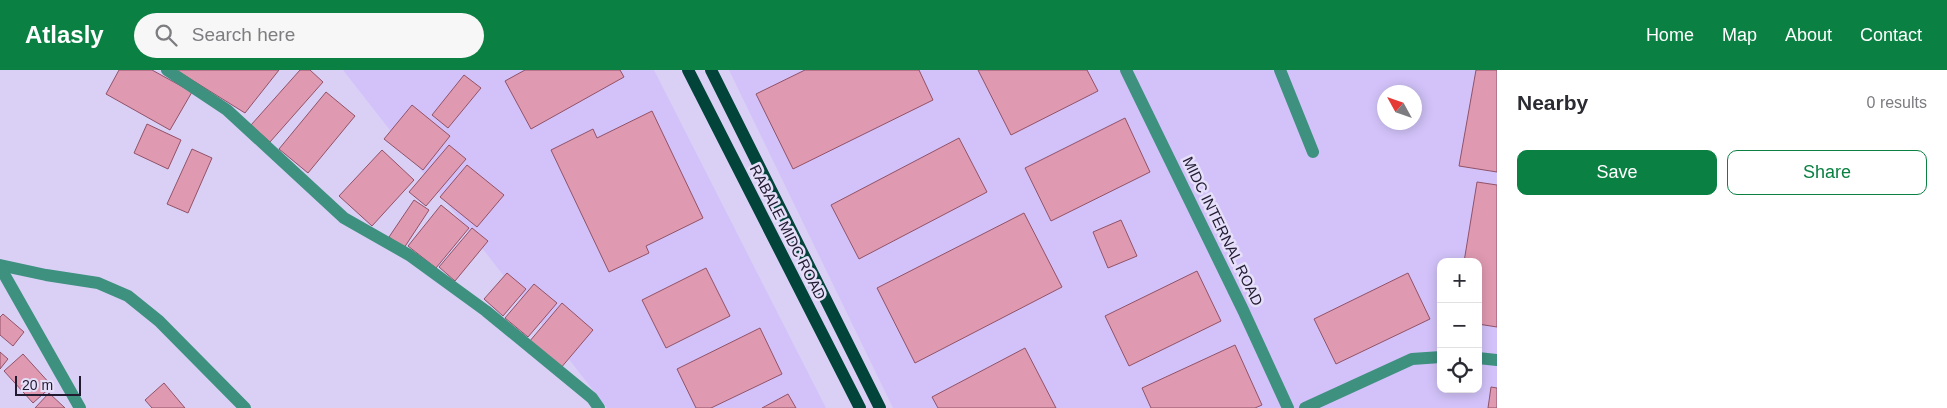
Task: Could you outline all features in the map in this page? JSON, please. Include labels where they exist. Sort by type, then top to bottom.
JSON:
[{"type":"main road","name":"RABALE MIDC ROAD","points":[[688,70],[860,408]]},
{"type":"main road","name":"RABALE MIDC ROAD","points":[[711,70],[880,408]]},
{"type":"main road","points":[[720,132],[738,124]]},
{"type":"main road","points":[[835,359],[852,350]]},
{"type":"street","points":[[167,70],[227,110],[344,218],[409,255],[486,311],[592,398],[599,408]]},
{"type":"street","name":"MIDC INTERNAL ROAD","points":[[1126,70],[1243,310],[1288,408]]},
{"type":"street","points":[[1280,70],[1313,152]]},
{"type":"street","points":[[0,266],[80,408]]},
{"type":"street","points":[[0,266],[98,283],[128,296],[159,320],[245,408]]},
{"type":"street","points":[[1305,408],[1412,359],[1437,357]]},
{"type":"street","points":[[1482,358],[1497,360]]},
{"type":"shaded area","points":[[343,70],[654,70],[826,408],[607,408]]},
{"type":"shaded area","points":[[729,70],[1497,70],[1497,408],[893,408]]},
{"type":"building","points":[[119,70],[152,70],[192,92],[170,130],[106,94]]},
{"type":"building","points":[[176,70],[279,70],[245,113]]},
{"type":"building","points":[[300,70],[310,70],[323,82],[270,142],[251,125]]},
{"type":"building","points":[[525,70],[620,70],[624,77],[531,129],[505,81]]},
{"type":"building","points":[[805,70],[919,70],[933,100],[793,169],[756,94]]},
{"type":"building","points":[[978,70],[1087,70],[1098,91],[1011,135]]},
{"type":"building","points":[[1476,70],[1497,70],[1497,172],[1459,166]]},
{"type":"building","points":[[464,75],[481,88],[448,128],[432,115]]},
{"type":"building","points":[[326,92],[355,116],[308,173],[279,149]]},
{"type":"building","points":[[412,105],[450,136],[423,170],[384,139]]},
{"type":"building","points":[[652,111],[703,218],[646,246],[649,253],[609,272],[551,150],[593,129],[597,138]]},
{"type":"building","points":[[1125,118],[1150,172],[1051,221],[1025,168]]},
{"type":"building","points":[[147,124],[181,140],[168,169],[134,153]]},
{"type":"building","points":[[959,138],[987,192],[859,259],[831,205]]},
{"type":"building","points":[[449,145],[466,159],[426,206],[409,192]]},
{"type":"building","points":[[192,149],[212,158],[188,213],[167,204]]},
{"type":"building","points":[[382,150],[414,180],[372,226],[339,196]]},
{"type":"building","points":[[467,165],[504,195],[477,227],[440,197]]},
{"type":"building","points":[[1477,182],[1497,185],[1497,327],[1482,325],[1482,258],[1465,258]]},
{"type":"building","points":[[414,200],[429,210],[404,248],[389,237]]},
{"type":"building","points":[[441,205],[469,228],[436,268],[408,246]]},
{"type":"building","points":[[1024,213],[1062,287],[915,363],[877,288]]},
{"type":"building","points":[[1121,220],[1137,256],[1108,268],[1093,232]]},
{"type":"building","points":[[472,228],[488,241],[455,281],[439,267]]},
{"type":"building","points":[[706,268],[730,316],[666,348],[642,300]]},
{"type":"building","points":[[1197,271],[1221,321],[1129,366],[1105,316]]},
{"type":"building","points":[[507,273],[526,289],[503,316],[484,299]]},
{"type":"building","points":[[1408,273],[1430,319],[1336,364],[1314,319]]},
{"type":"building","points":[[534,284],[557,303],[528,337],[505,318]]},
{"type":"building","points":[[562,303],[593,330],[560,369],[529,342]]},
{"type":"building","points":[[3,314],[24,332],[13,346],[0,335],[0,317]]},
{"type":"building","points":[[760,328],[782,374],[711,408],[696,408],[677,369]]},
{"type":"building","points":[[1235,345],[1262,405],[1255,408],[1151,408],[1142,388]]},
{"type":"building","points":[[1025,348],[1056,408],[938,408],[932,397]]},
{"type":"building","points":[[0,352],[8,359],[0,369]]},
{"type":"building","points":[[23,354],[52,386],[33,403],[4,371]]},
{"type":"building","points":[[164,383],[185,408],[152,408],[145,400]]},
{"type":"building","points":[[1491,387],[1497,388],[1497,408],[1488,408]]},
{"type":"building","points":[[49,393],[65,408],[35,408]]},
{"type":"building","points":[[788,394],[796,408],[762,408]]}]
